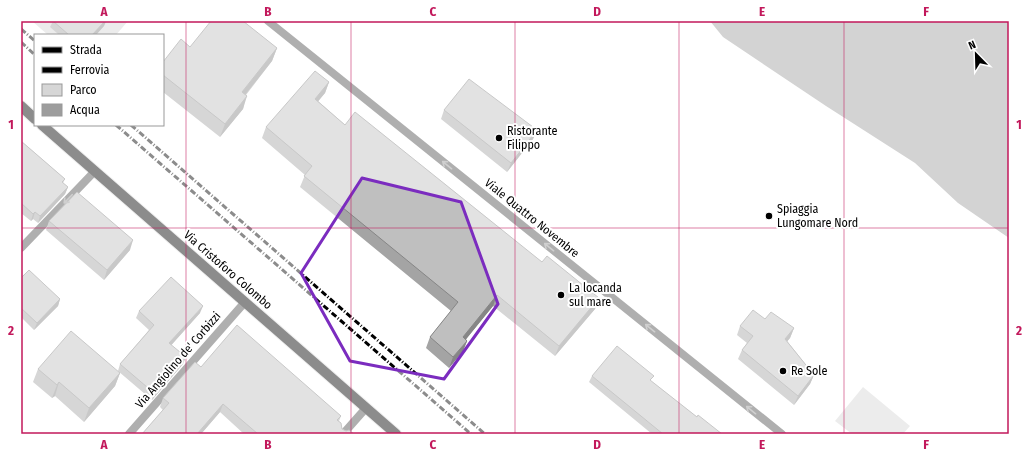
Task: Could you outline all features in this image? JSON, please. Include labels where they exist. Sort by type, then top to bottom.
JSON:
[{"type":"main road","points":[[21,106],[34,118]]},
{"type":"main road","name":"Via Cristoforo Colombo","points":[[43,126],[396,434]]},
{"type":"street","name":"Viale Quattro Novembre","points":[[268,21],[782,434]]},
{"type":"street","points":[[21,248],[95,171]]},
{"type":"street","name":"Via Angiolino de' Corbizzi","points":[[129,434],[245,302]]},
{"type":"street","points":[[343,434],[366,408]]},
{"type":"highlighted area","points":[[362,178],[461,202],[498,304],[444,379],[350,361],[301,273]]},
{"type":"green space","points":[[32,21],[56,21],[51,27],[58,34],[47,34]]},
{"type":"green space","points":[[99,21],[128,21],[117,34],[97,34],[104,26]]},
{"type":"green space","points":[[863,387],[910,426],[903,434],[852,434],[835,421]]},
{"type":"water","points":[[710,21],[1009,21],[1009,238],[958,203],[915,163],[723,37]]},
{"type":"building","points":[[53,21],[105,21],[93,34],[68,34]]},
{"type":"building","points":[[211,21],[243,21],[277,48],[242,92],[247,96],[225,124],[164,76],[164,61],[181,39],[190,47]]},
{"type":"building","points":[[315,71],[329,82],[315,99],[345,125],[355,112],[542,262],[547,256],[599,298],[559,346],[497,295],[463,337],[467,341],[453,357],[430,337],[458,302],[304,176],[312,166],[266,127]]},
{"type":"building","points":[[469,79],[537,130],[511,163],[444,110]]},
{"type":"building","points":[[21,141],[65,179],[62,182],[68,187],[40,216],[35,212],[33,214],[21,203]]},
{"type":"building","points":[[77,192],[133,240],[107,270],[49,221]]},
{"type":"building","points":[[29,270],[60,299],[37,323],[21,308],[21,278]]},
{"type":"building","points":[[171,277],[203,306],[169,343],[186,357],[154,393],[120,364],[154,325],[139,311]]},
{"type":"building","points":[[753,310],[765,319],[771,312],[794,328],[785,339],[814,375],[798,396],[742,350],[753,336],[740,326]]},
{"type":"building","points":[[237,325],[341,416],[337,420],[341,423],[342,429],[346,431],[349,430],[354,434],[258,434],[223,404],[197,434],[142,434],[169,403],[163,398],[195,362],[201,367]]},
{"type":"building","points":[[71,331],[120,373],[89,408],[59,382],[57,385],[38,369]]},
{"type":"building","points":[[617,346],[654,376],[650,380],[697,417],[698,415],[722,434],[663,434],[592,376]]},
{"type":"railway","points":[[21,29],[34,40]]},
{"type":"railway","points":[[21,42],[34,54]]},
{"type":"railway","points":[[117,126],[471,434]]},
{"type":"railway","points":[[132,126],[485,434]]},
{"type":"place","name":"Ristorante Filippo","points":[[499,138]]},
{"type":"place","name":"Spiaggia Lungomare Nord","points":[[769,216]]},
{"type":"place","name":"La locanda sul mare","points":[[561,295]]},
{"type":"place","name":"Re Sole","points":[[783,371]]}]
